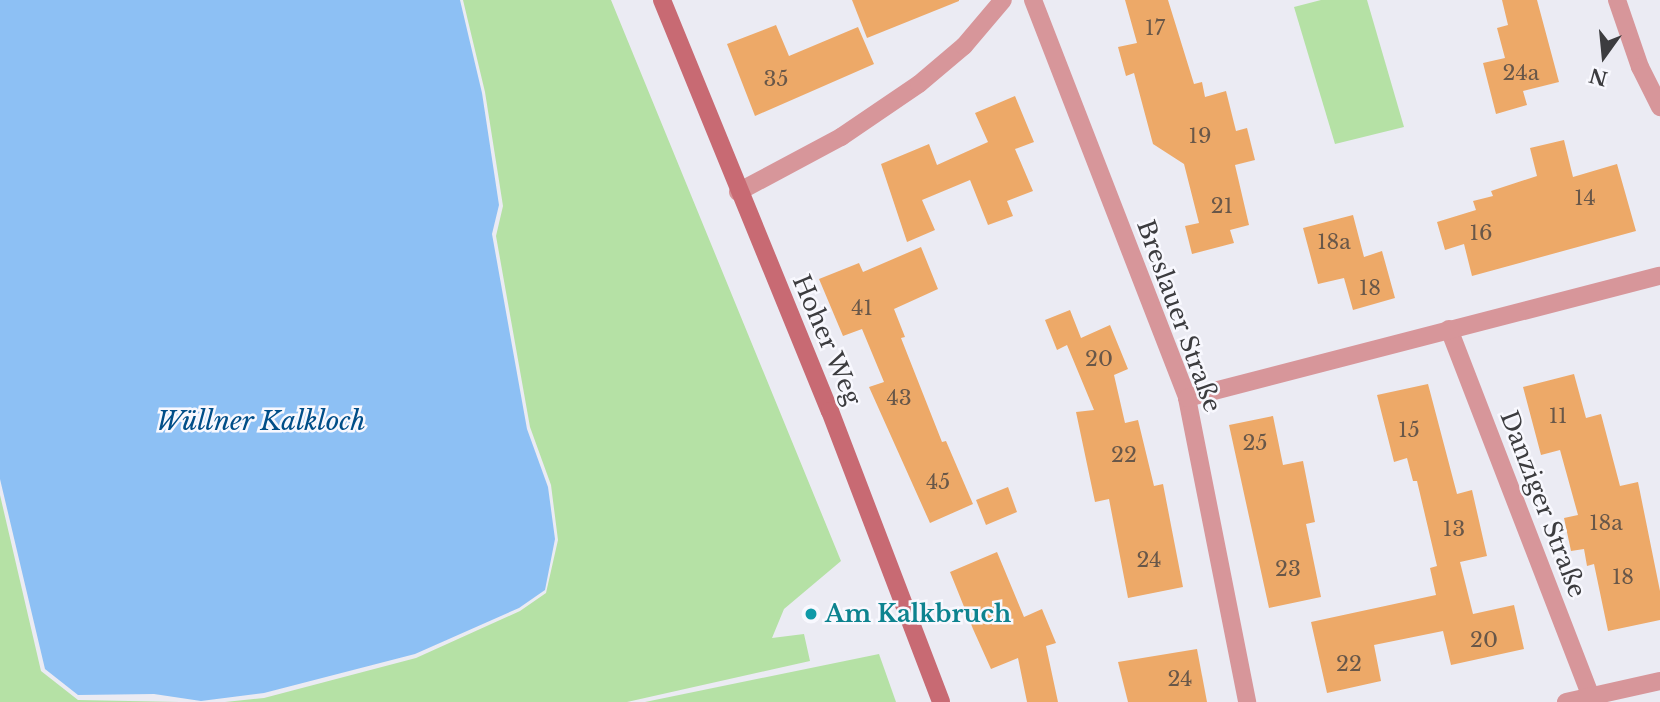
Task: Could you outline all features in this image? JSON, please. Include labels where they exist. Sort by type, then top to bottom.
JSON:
[{"type":"street","name":"Hoher Weg","points":[[662,0],[738,192],[830,411],[941,702]]},
{"type":"street","points":[[738,192],[841,137],[919,84],[964,46],[1003,0]]},
{"type":"street","name":"Breslauer Straße","points":[[1032,0],[1187,398],[1247,702]]},
{"type":"street","points":[[1617,0],[1640,67],[1660,107]]},
{"type":"street","points":[[1187,398],[1660,276]]},
{"type":"street","name":"Danziger Straße","points":[[1449,329],[1591,697]]},
{"type":"street","points":[[1566,702],[1660,681]]},
{"type":"green space","points":[[463,0],[611,0],[841,561],[784,609],[772,638],[804,634],[810,661],[627,702],[225,702],[264,698],[416,658],[520,611],[546,593],[558,540],[551,485],[530,427],[496,236],[503,206],[485,92]]},
{"type":"green space","points":[[1321,0],[1367,0],[1404,127],[1335,144],[1294,7]]},
{"type":"green space","points":[[0,495],[41,671],[78,700],[180,702],[0,702]]},
{"type":"green space","points":[[879,654],[896,702],[645,702]]},
{"type":"water","name":"Wüllner Kalkloch","points":[[0,0],[460,0],[482,93],[499,205],[492,234],[527,429],[548,487],[555,539],[545,590],[519,608],[415,654],[264,693],[201,701],[154,694],[78,695],[45,669],[0,479]]},
{"type":"building","points":[[852,0],[959,0],[959,1],[867,38]]},
{"type":"building","points":[[1125,0],[1168,0],[1194,84],[1202,82],[1205,97],[1226,91],[1236,131],[1247,128],[1255,160],[1235,165],[1249,225],[1230,230],[1234,243],[1192,254],[1185,226],[1199,223],[1184,164],[1153,144],[1134,73],[1126,76],[1118,47],[1137,43]]},
{"type":"building","points":[[1502,0],[1537,0],[1559,82],[1523,91],[1527,105],[1496,114],[1483,63],[1505,58],[1497,28],[1508,25]]},
{"type":"building","points":[[776,25],[789,56],[858,27],[874,64],[755,116],[727,44]]},
{"type":"building","points":[[1015,96],[1034,142],[1015,149],[1033,191],[1007,201],[1013,216],[988,225],[970,180],[922,200],[935,230],[907,242],[881,164],[929,144],[937,165],[988,142],[975,113]]},
{"type":"building","points":[[1564,140],[1573,177],[1617,164],[1636,231],[1472,276],[1464,244],[1445,250],[1437,222],[1476,210],[1473,201],[1493,196],[1491,191],[1537,176],[1530,148]]},
{"type":"building","points":[[1353,215],[1364,257],[1382,251],[1395,298],[1353,310],[1344,278],[1318,284],[1303,228]]},
{"type":"building","points":[[921,247],[938,289],[894,309],[905,337],[901,338],[942,442],[946,441],[973,504],[930,523],[869,387],[884,382],[862,329],[843,336],[819,279],[859,263],[863,272]]},
{"type":"building","points":[[1070,310],[1081,338],[1110,325],[1128,369],[1114,375],[1125,423],[1138,420],[1154,486],[1163,484],[1183,587],[1128,598],[1109,499],[1095,502],[1076,412],[1094,410],[1067,345],[1057,350],[1045,320]]},
{"type":"building","points":[[1574,374],[1586,418],[1601,414],[1620,486],[1638,482],[1660,591],[1660,620],[1608,631],[1594,564],[1587,566],[1584,549],[1571,551],[1564,518],[1578,515],[1560,450],[1541,455],[1523,387]]},
{"type":"building","points":[[1428,384],[1457,494],[1472,490],[1487,556],[1460,562],[1473,614],[1514,605],[1524,649],[1451,665],[1443,631],[1374,645],[1381,681],[1327,693],[1311,622],[1436,595],[1430,568],[1437,566],[1417,481],[1413,481],[1407,458],[1394,462],[1377,395]]},
{"type":"building","points":[[1273,416],[1283,465],[1303,461],[1315,522],[1306,524],[1321,597],[1269,608],[1229,425]]},
{"type":"building","points":[[1008,487],[1017,512],[986,525],[976,500]]},
{"type":"building","points":[[997,552],[1024,617],[1042,609],[1056,643],[1046,646],[1058,702],[1027,702],[1018,658],[991,669],[973,629],[950,572]]},
{"type":"building","points":[[1197,649],[1207,702],[1128,702],[1118,662]]},
{"type":"place","name":"Am Kalkbruch","points":[[811,614]]}]
